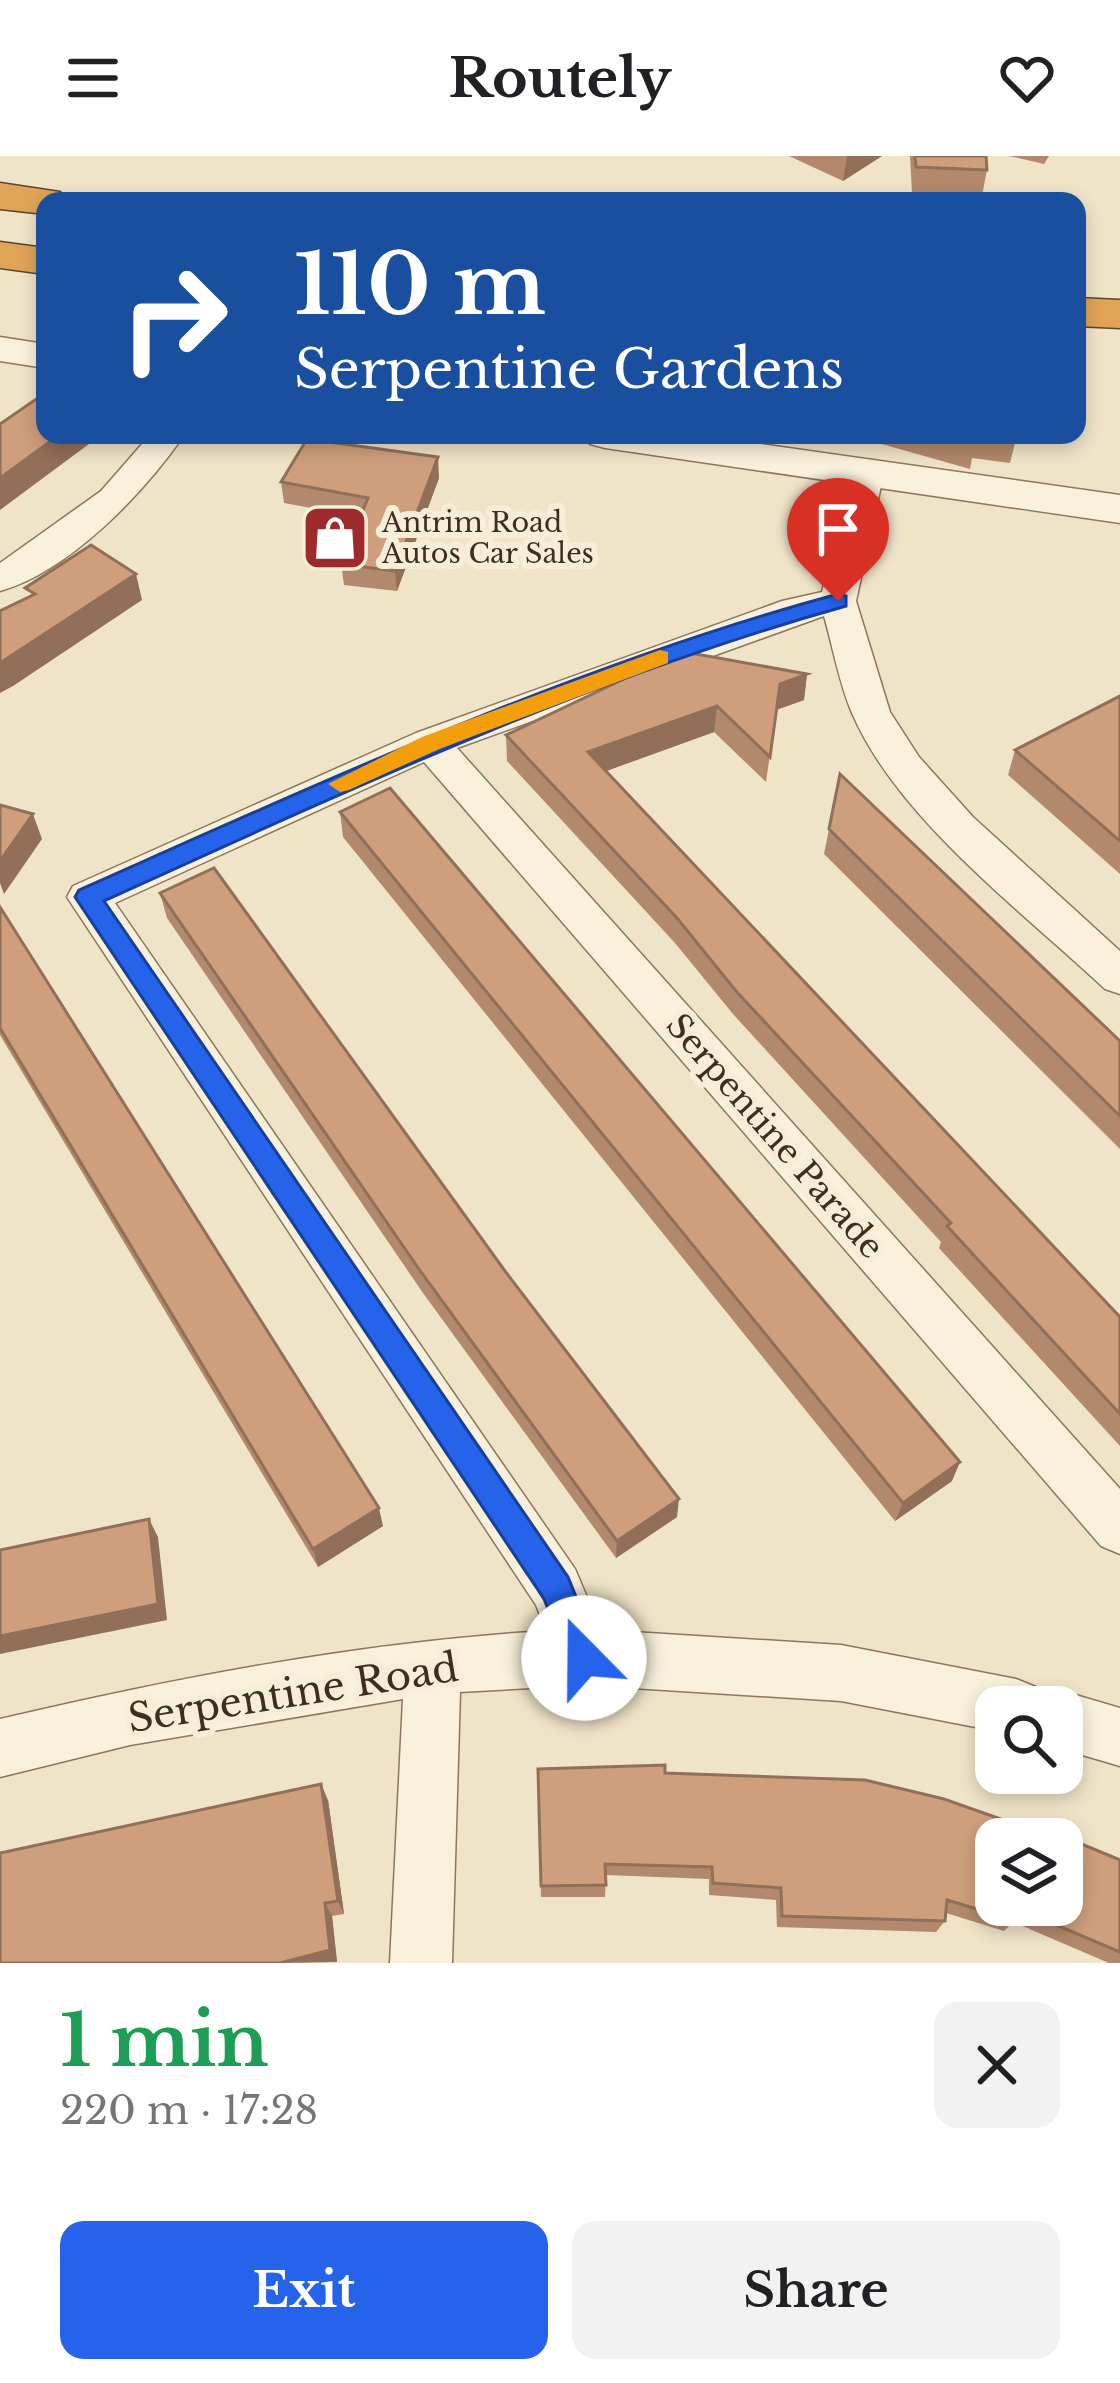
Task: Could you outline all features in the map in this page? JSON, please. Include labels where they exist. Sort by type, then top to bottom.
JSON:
[{"type":"highway","points":[[0,196],[36,200]]},
{"type":"highway","points":[[0,255],[36,260]]},
{"type":"highway","points":[[1086,278],[1120,279]]},
{"type":"highway","points":[[1086,312],[1120,314]]},
{"type":"street","points":[[0,349],[36,355]]},
{"type":"street","points":[[0,579],[60,543],[141,476],[161,444]]},
{"type":"street","points":[[669,444],[1120,509]]},
{"type":"street","points":[[868,472],[838,601],[871,713],[904,767],[959,828],[1120,977]]},
{"type":"street","points":[[584,1658],[556,1588],[88,897],[430,743],[773,617],[838,601]]},
{"type":"street","name":"Serpentine Parade","points":[[430,743],[1120,1528]]},
{"type":"street","name":"Serpentine Road","points":[[0,1748],[130,1717],[433,1666],[584,1658],[841,1673],[975,1699]]},
{"type":"street","points":[[421,1963],[433,1666]]},
{"type":"street","points":[[1083,1726],[1120,1737]]},
{"type":"building","points":[[915,156],[986,156],[987,170],[916,167]]},
{"type":"building","points":[[36,399],[36,444],[47,444],[0,478],[0,424]]},
{"type":"building","points":[[304,444],[343,444],[438,457],[395,571],[341,564],[368,498],[281,482]]},
{"type":"building","points":[[91,545],[136,574],[0,663],[0,611],[35,594],[25,588]]},
{"type":"building","points":[[674,650],[807,674],[780,684],[770,757],[717,706],[588,752],[1120,1317],[1120,1414],[736,991],[677,918],[506,735],[666,659],[662,654]]},
{"type":"building","points":[[1120,696],[1120,841],[1015,750]]},
{"type":"building","points":[[840,774],[1120,1041],[1120,1116],[829,829]]},
{"type":"building","points":[[390,788],[960,1462],[903,1503],[340,812]]},
{"type":"building","points":[[0,805],[33,814],[0,861]]},
{"type":"building","points":[[214,868],[505,1271],[679,1499],[617,1541],[421,1272],[160,893]]},
{"type":"building","points":[[0,907],[379,1508],[313,1549],[0,1028]]},
{"type":"building","points":[[149,1519],[158,1604],[0,1636],[0,1550]]},
{"type":"building","points":[[665,1765],[665,1773],[865,1780],[998,1818],[975,1818],[975,1908],[947,1900],[945,1921],[782,1916],[781,1888],[713,1883],[712,1867],[605,1864],[606,1885],[541,1886],[538,1769]]},
{"type":"building","points":[[321,1784],[338,1901],[325,1903],[330,1950],[280,1963],[0,1963],[0,1853]]},
{"type":"building","points":[[1083,1845],[1120,1860],[1120,1952],[1059,1926],[1083,1926]]},
{"type":"slow traffic","points":[[340,784],[430,743],[660,658]]},
{"type":"place","name":"Antrim Road Autos Car Sales","points":[[335,538]]},
{"type":"route","points":[[584,1658],[556,1588],[88,897],[430,743],[795,610],[838,601]]}]
